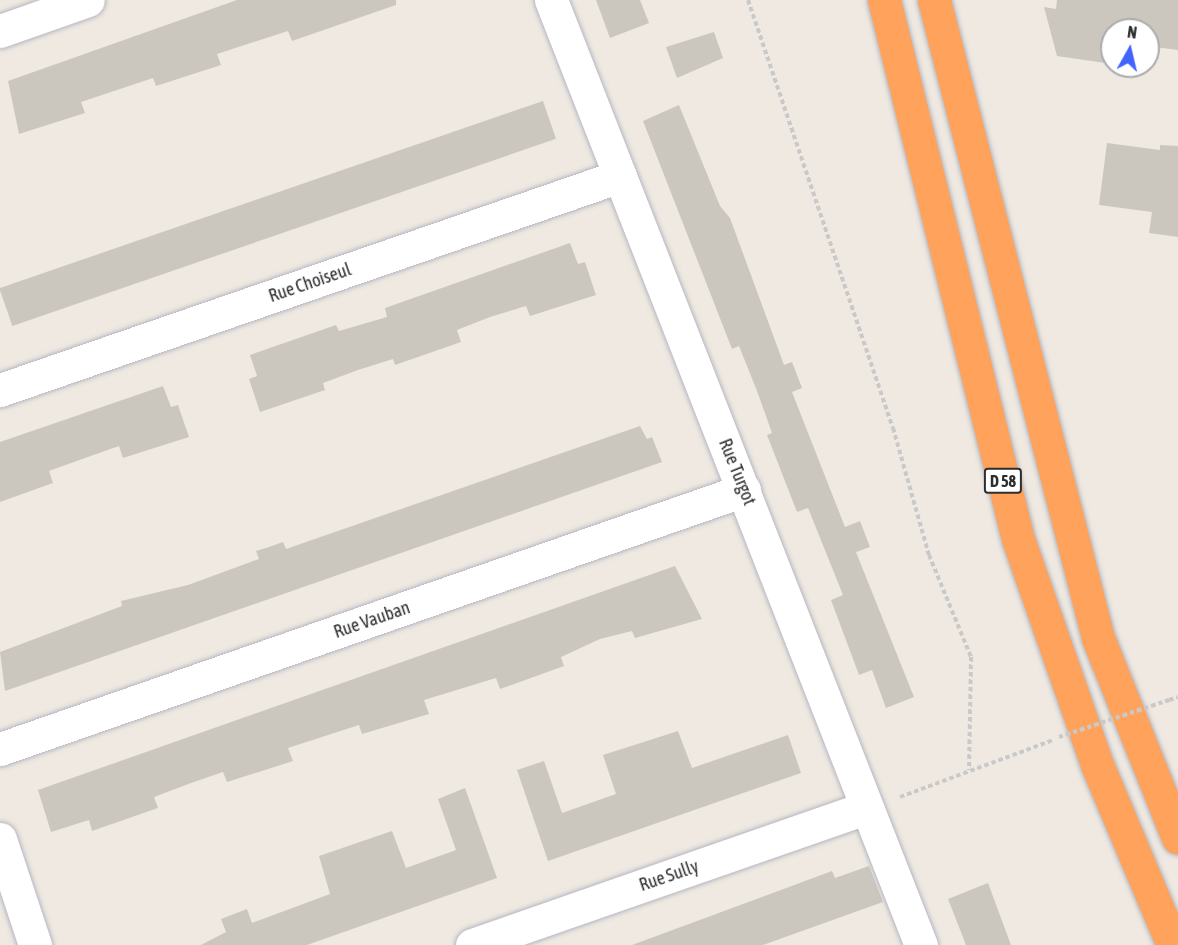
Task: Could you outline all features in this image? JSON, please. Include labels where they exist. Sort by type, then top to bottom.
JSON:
[{"type":"highway","name":"D 58","points":[[884,0],[1018,539],[1090,746],[1152,906],[1173,945]]},
{"type":"highway","points":[[933,0],[1098,638],[1178,838]]},
{"type":"street","points":[[0,31],[88,0]]},
{"type":"street","name":"Rue Turgot","points":[[551,0],[921,945]]},
{"type":"street","name":"Rue Choiseul","points":[[0,390],[620,176]]},
{"type":"street","name":"Rue Vauban","points":[[0,749],[744,490]]},
{"type":"street","name":"Rue Sully","points":[[472,945],[866,808]]},
{"type":"street","points":[[0,839],[35,945]]},
{"type":"path","points":[[748,0],[893,428],[929,555],[971,657],[969,770]]},
{"type":"path","points":[[866,808],[1059,737],[1178,697]]},
{"type":"building","points":[[237,0],[396,0],[396,5],[292,41],[288,31],[217,54],[221,65],[156,86],[153,78],[81,102],[85,113],[19,134],[8,81]]},
{"type":"building","points":[[596,0],[640,0],[649,23],[610,38]]},
{"type":"building","points":[[1057,0],[1178,0],[1178,50],[1160,48],[1160,18],[1100,18],[1100,62],[1057,56],[1044,7],[1056,9]]},
{"type":"building","points":[[714,32],[723,58],[677,78],[666,47]]},
{"type":"building","points":[[543,101],[556,139],[12,326],[0,288]]},
{"type":"building","points":[[679,105],[720,206],[730,218],[784,365],[792,362],[802,388],[792,392],[845,527],[860,521],[870,547],[856,552],[914,697],[886,708],[872,670],[859,675],[831,600],[843,595],[808,508],[797,512],[767,435],[772,433],[757,391],[739,346],[732,349],[643,121]]},
{"type":"building","points":[[1107,143],[1160,150],[1160,145],[1178,146],[1178,237],[1149,233],[1152,212],[1099,205]]},
{"type":"building","points":[[570,243],[578,264],[585,262],[596,295],[530,316],[526,306],[490,317],[457,330],[461,342],[395,365],[393,359],[358,370],[323,383],[325,390],[260,412],[249,379],[257,376],[250,355],[336,325],[339,331],[387,317],[385,308]]},
{"type":"building","points":[[163,386],[171,407],[178,405],[189,437],[123,458],[119,446],[49,471],[53,483],[0,502],[0,442]]},
{"type":"building","points":[[640,426],[647,439],[652,437],[662,462],[5,691],[0,652],[122,606],[121,601],[188,585],[259,559],[256,551],[283,542],[286,549]]},
{"type":"building","points":[[675,566],[702,619],[635,638],[632,631],[600,639],[561,657],[564,666],[500,689],[496,678],[424,700],[429,714],[362,734],[359,725],[288,748],[293,761],[227,782],[223,772],[191,783],[154,797],[158,808],[92,831],[89,820],[51,832],[38,790]]},
{"type":"building","points":[[678,731],[692,768],[788,735],[801,773],[548,861],[517,770],[544,761],[562,813],[616,794],[603,755]]},
{"type":"building","points":[[465,788],[497,878],[307,945],[201,945],[226,932],[221,919],[247,909],[252,923],[330,894],[319,856],[392,831],[406,868],[456,850],[438,799]]},
{"type":"building","points":[[869,866],[883,902],[763,945],[632,945],[832,871],[835,878]]},
{"type":"building","points":[[988,883],[1011,945],[966,945],[948,899]]}]
